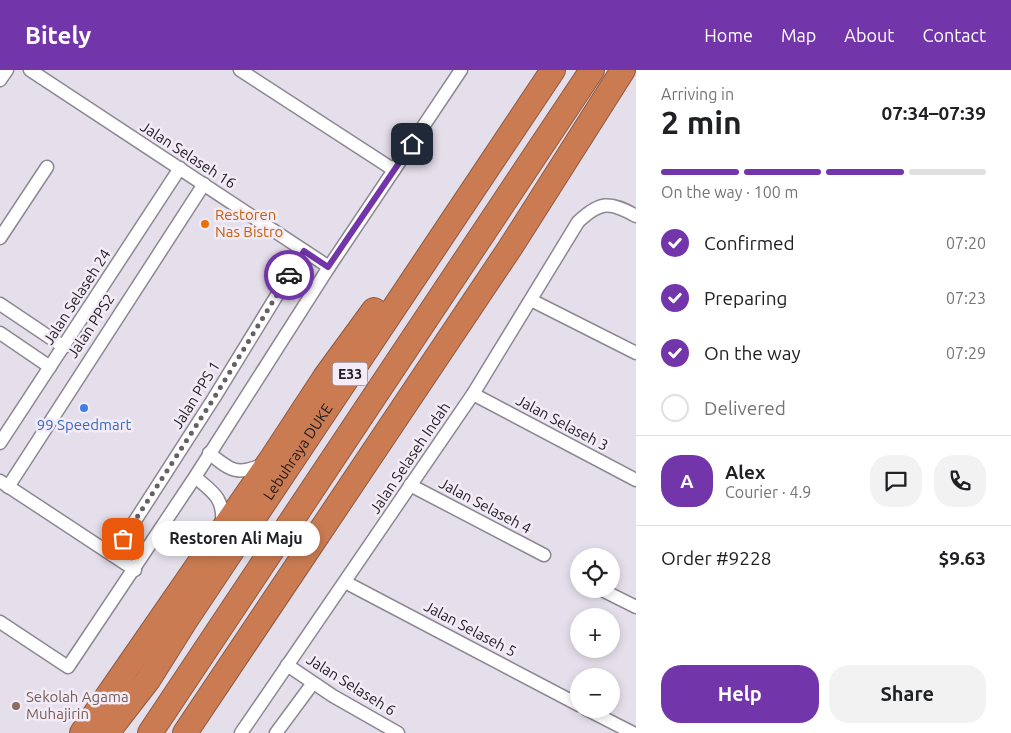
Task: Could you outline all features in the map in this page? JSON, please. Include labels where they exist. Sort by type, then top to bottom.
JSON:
[{"type":"highway","name":"Lebuhraya DUKE","points":[[108,733],[148,680],[553,70]]},
{"type":"highway","name":"E33","points":[[150,733],[592,70]]},
{"type":"highway","points":[[185,733],[510,248],[623,70]]},
{"type":"highway","points":[[82,733],[270,461],[325,376],[403,271],[493,159]]},
{"type":"street","points":[[0,80],[6,70]]},
{"type":"street","name":"Jalan Selaseh 16","points":[[30,70],[328,267]]},
{"type":"street","points":[[240,70],[394,170]]},
{"type":"street","points":[[0,622],[68,667],[195,477],[328,267],[461,70]]},
{"type":"street","points":[[0,238],[47,167]]},
{"type":"street","name":"Jalan Selaseh 24","points":[[0,443],[180,168]]},
{"type":"street","name":"Jalan PPS2","points":[[4,484],[204,184]]},
{"type":"street","name":"Jalan Selaseh Indah","points":[[242,733],[473,394],[578,222],[590,210],[604,204],[624,209],[636,216]]},
{"type":"street","name":"Jalan PPS 1","points":[[113,555],[214,398],[304,251]]},
{"type":"street","points":[[531,300],[636,354]]},
{"type":"street","points":[[0,304],[64,347]]},
{"type":"street","points":[[0,333],[50,367]]},
{"type":"street","name":"Jalan Selaseh 3","points":[[473,394],[636,480]]},
{"type":"street","points":[[209,454],[228,469],[239,472],[270,461]]},
{"type":"street","points":[[195,477],[220,499],[223,510],[222,529]]},
{"type":"street","points":[[4,484],[134,570]]},
{"type":"street","name":"Jalan Selaseh 4","points":[[410,485],[544,555]]},
{"type":"street","name":"Jalan Selaseh 5","points":[[346,582],[570,700]]},
{"type":"street","points":[[617,598],[636,608]]},
{"type":"street","name":"Jalan Selaseh 6","points":[[287,665],[313,683],[398,733]]},
{"type":"street","points":[[276,733],[313,683]]},
{"type":"street","points":[[604,718],[633,733]]},
{"type":"way so far","points":[[123,539],[214,398],[289,275]]},
{"type":"place","name":"Restoren Nas Bistro","points":[[205,224]]},
{"type":"place","name":"99 Speedmart","points":[[84,408]]},
{"type":"place","name":"Restoren Ali Maju","points":[[123,539]]},
{"type":"place","name":"Sekolah Agama Muhajirin","points":[[16,706]]},
{"type":"route","points":[[289,275],[304,251],[328,267],[412,144]]}]
